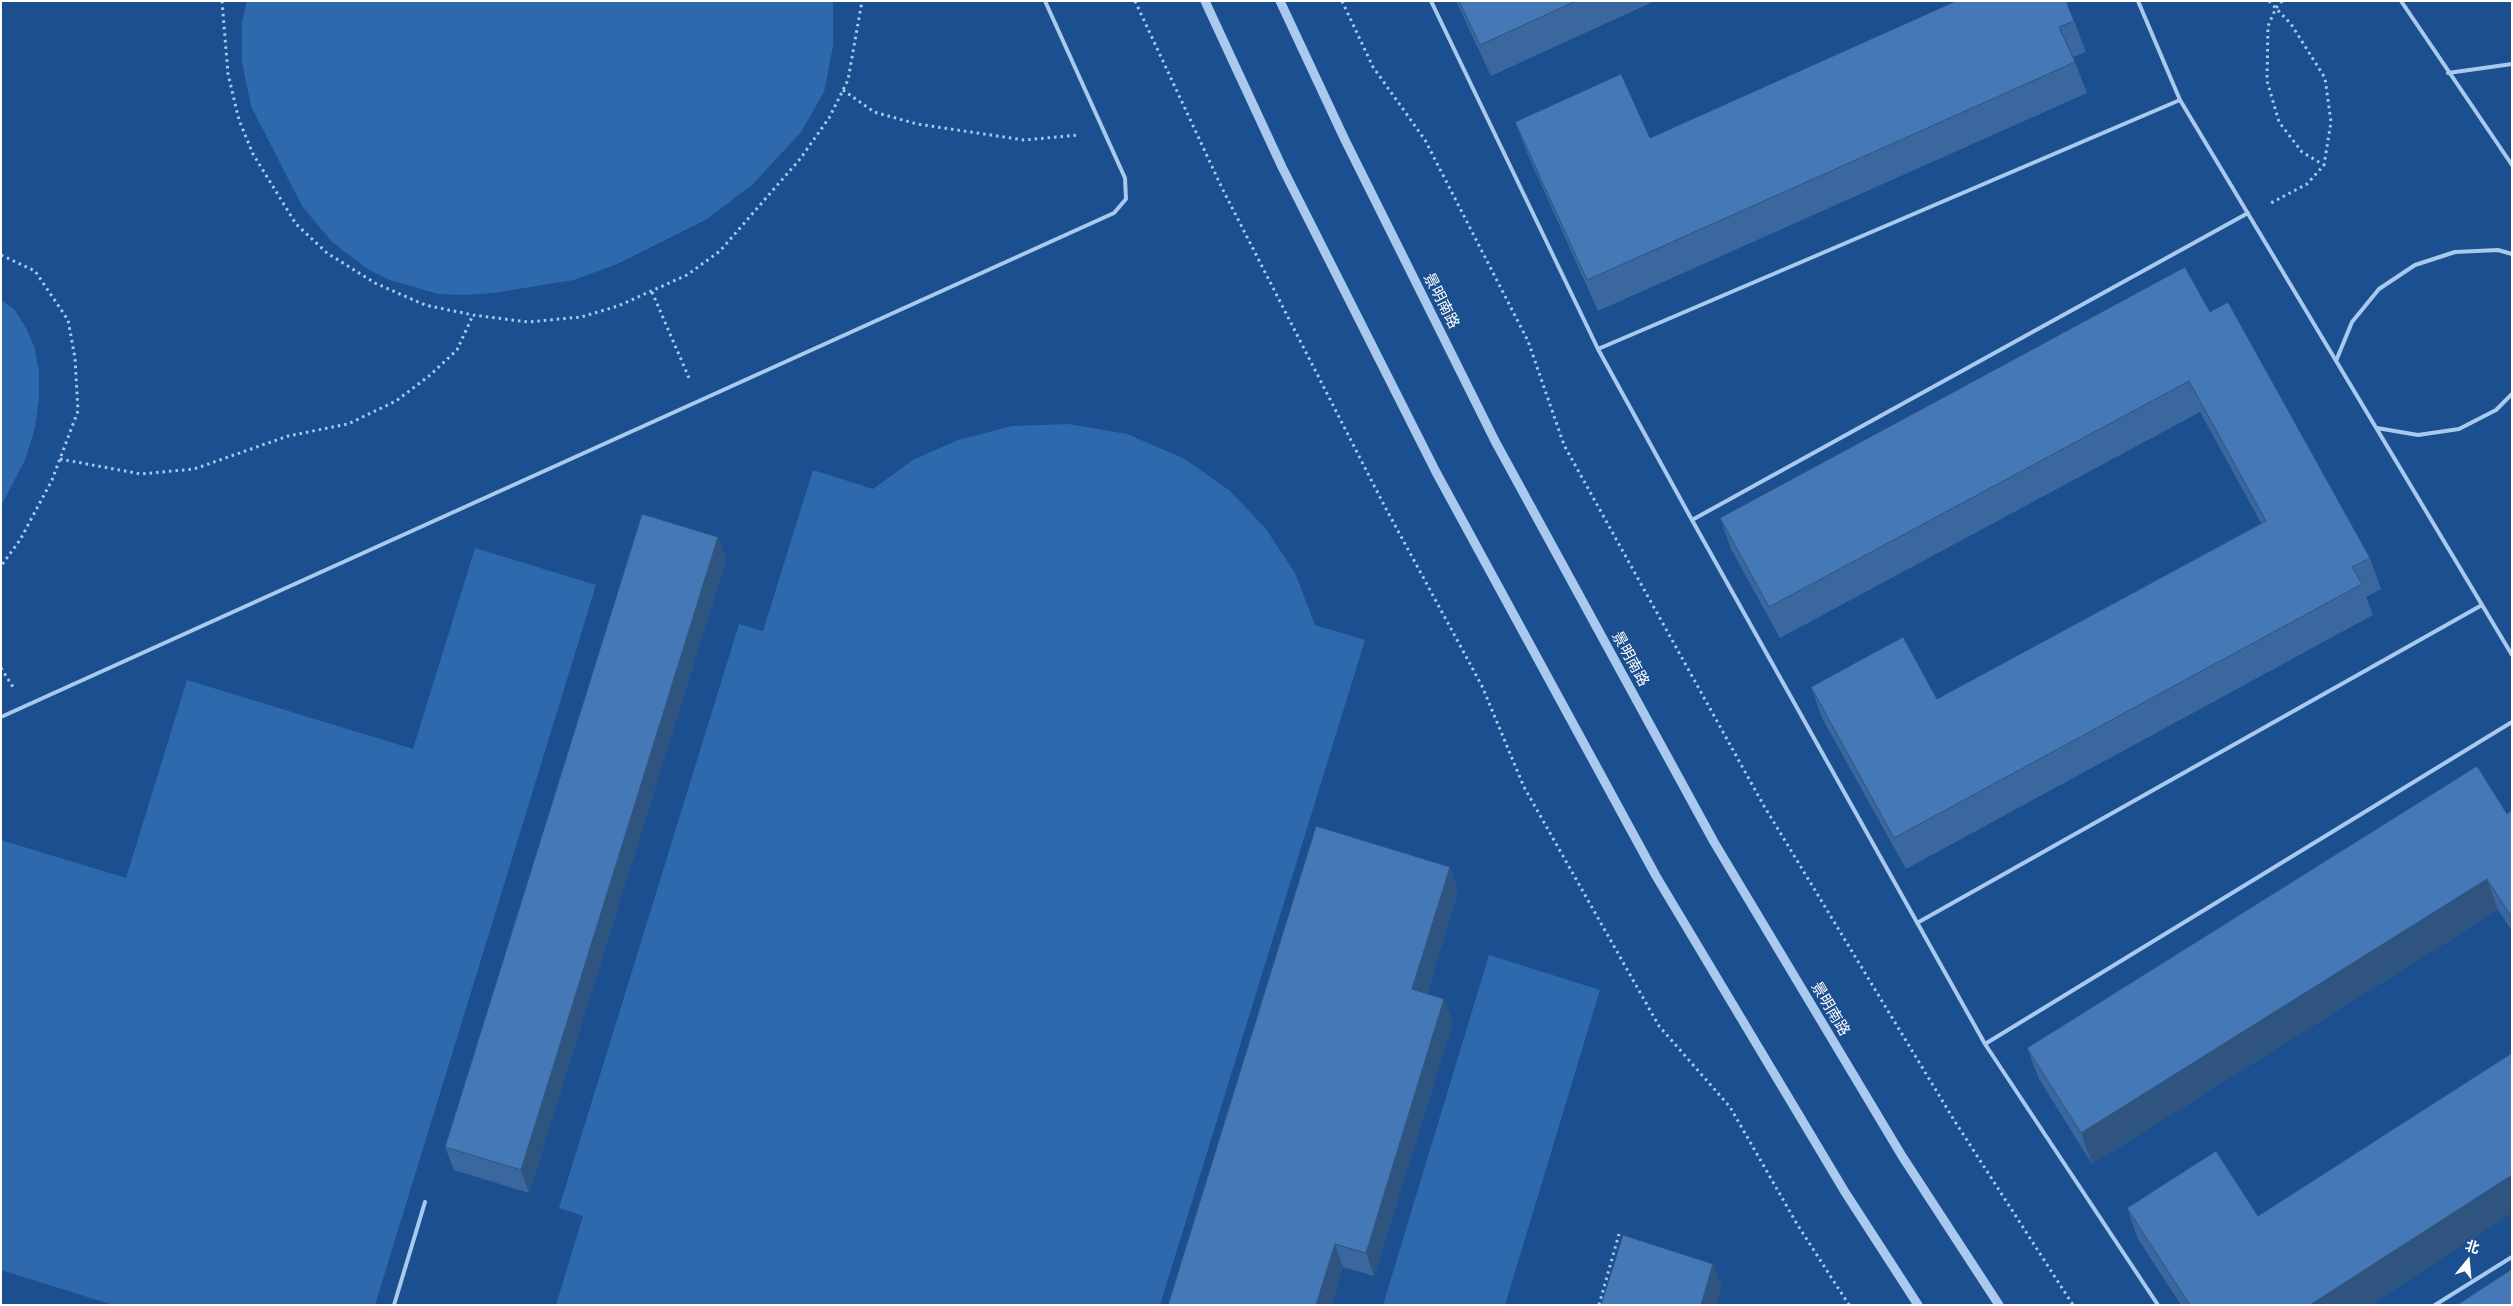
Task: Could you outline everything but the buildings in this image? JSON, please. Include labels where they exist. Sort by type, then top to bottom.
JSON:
[{"type":"street","points":[[1205,1],[1282,167],[1436,472],[1656,876],[1845,1192],[1918,1305]]},
{"type":"street","name":"景明南路","points":[[1280,1],[1345,140],[1495,441],[1714,842],[1902,1156],[1999,1305]]},
{"type":"lane","points":[[1,717],[1114,213],[1126,199],[1125,178],[1045,1]]},
{"type":"lane","points":[[1431,1],[1598,349],[1692,520],[1985,1044],[2158,1305]]},
{"type":"lane","points":[[2138,1],[2180,100],[2512,655]]},
{"type":"lane","points":[[2401,1],[2512,165]]},
{"type":"lane","points":[[2448,73],[2512,64]]},
{"type":"lane","points":[[1598,349],[2180,100]]},
{"type":"lane","points":[[1692,520],[2248,213]]},
{"type":"lane","points":[[2336,361],[2352,322],[2380,288],[2415,265],[2455,252],[2498,250],[2512,254]]},
{"type":"lane","points":[[2377,428],[2418,435],[2459,429],[2496,410],[2512,394]]},
{"type":"lane","points":[[1917,923],[2482,605]]},
{"type":"lane","points":[[1985,1044],[2512,722]]},
{"type":"lane","points":[[394,1305],[425,1202]]},
{"type":"lane","points":[[2435,1305],[2512,1257]]},
{"type":"path","points":[[222,1],[228,74],[239,120],[253,154],[296,224],[327,253],[375,284],[425,305],[473,315],[528,322],[581,316],[618,306],[687,275],[720,251],[800,159],[830,118],[850,70],[862,1]]},
{"type":"path","points":[[1135,1],[1222,188],[1384,505],[1482,686],[1524,787],[1659,1026],[1730,1107],[1797,1224],[1849,1305]]},
{"type":"path","points":[[1342,1],[1373,67],[1425,140],[1528,341],[1564,445],[1764,806],[1954,1120],[2073,1305]]},
{"type":"path","points":[[2248,213],[2279,200],[2307,184],[2324,165],[2331,122],[2325,78],[2291,24],[2269,1]]},
{"type":"path","points":[[2282,1],[2276,8],[2268,26],[2267,81],[2278,122],[2302,152],[2324,165]]},
{"type":"path","points":[[843,90],[874,112],[917,124],[972,134],[1024,140],[1075,137],[1101,125]]},
{"type":"path","points":[[1,255],[34,271],[68,320],[75,358],[78,411],[52,480],[20,540],[1,566]]},
{"type":"path","points":[[652,292],[699,400]]},
{"type":"path","points":[[60,459],[141,474],[194,469],[288,436],[348,424],[396,401],[429,376],[457,350],[473,315]]},
{"type":"path","points":[[1599,1305],[1619,1234]]},
{"type":"shaded area","points":[[247,1],[833,1],[833,46],[824,92],[801,132],[753,184],[707,219],[617,264],[574,280],[493,293],[438,294],[390,280],[369,270],[332,242],[302,206],[251,106],[242,62],[242,22]]},
{"type":"shaded area","points":[[1,300],[14,309],[25,326],[34,346],[39,371],[39,398],[35,428],[25,460],[1,506]]},
{"type":"shaded area","points":[[1068,424],[1127,434],[1185,459],[1230,491],[1266,529],[1295,573],[1315,625],[1365,640],[1160,1305],[556,1305],[583,1216],[559,1208],[739,624],[763,631],[813,470],[873,489],[913,460],[958,440],[1012,426]]},
{"type":"shaded area","points":[[475,548],[596,585],[375,1305],[113,1305],[1,1270],[1,840],[126,878],[187,680],[413,749]]},
{"type":"shaded area","points":[[1489,955],[1600,990],[1505,1305],[1383,1305]]}]
